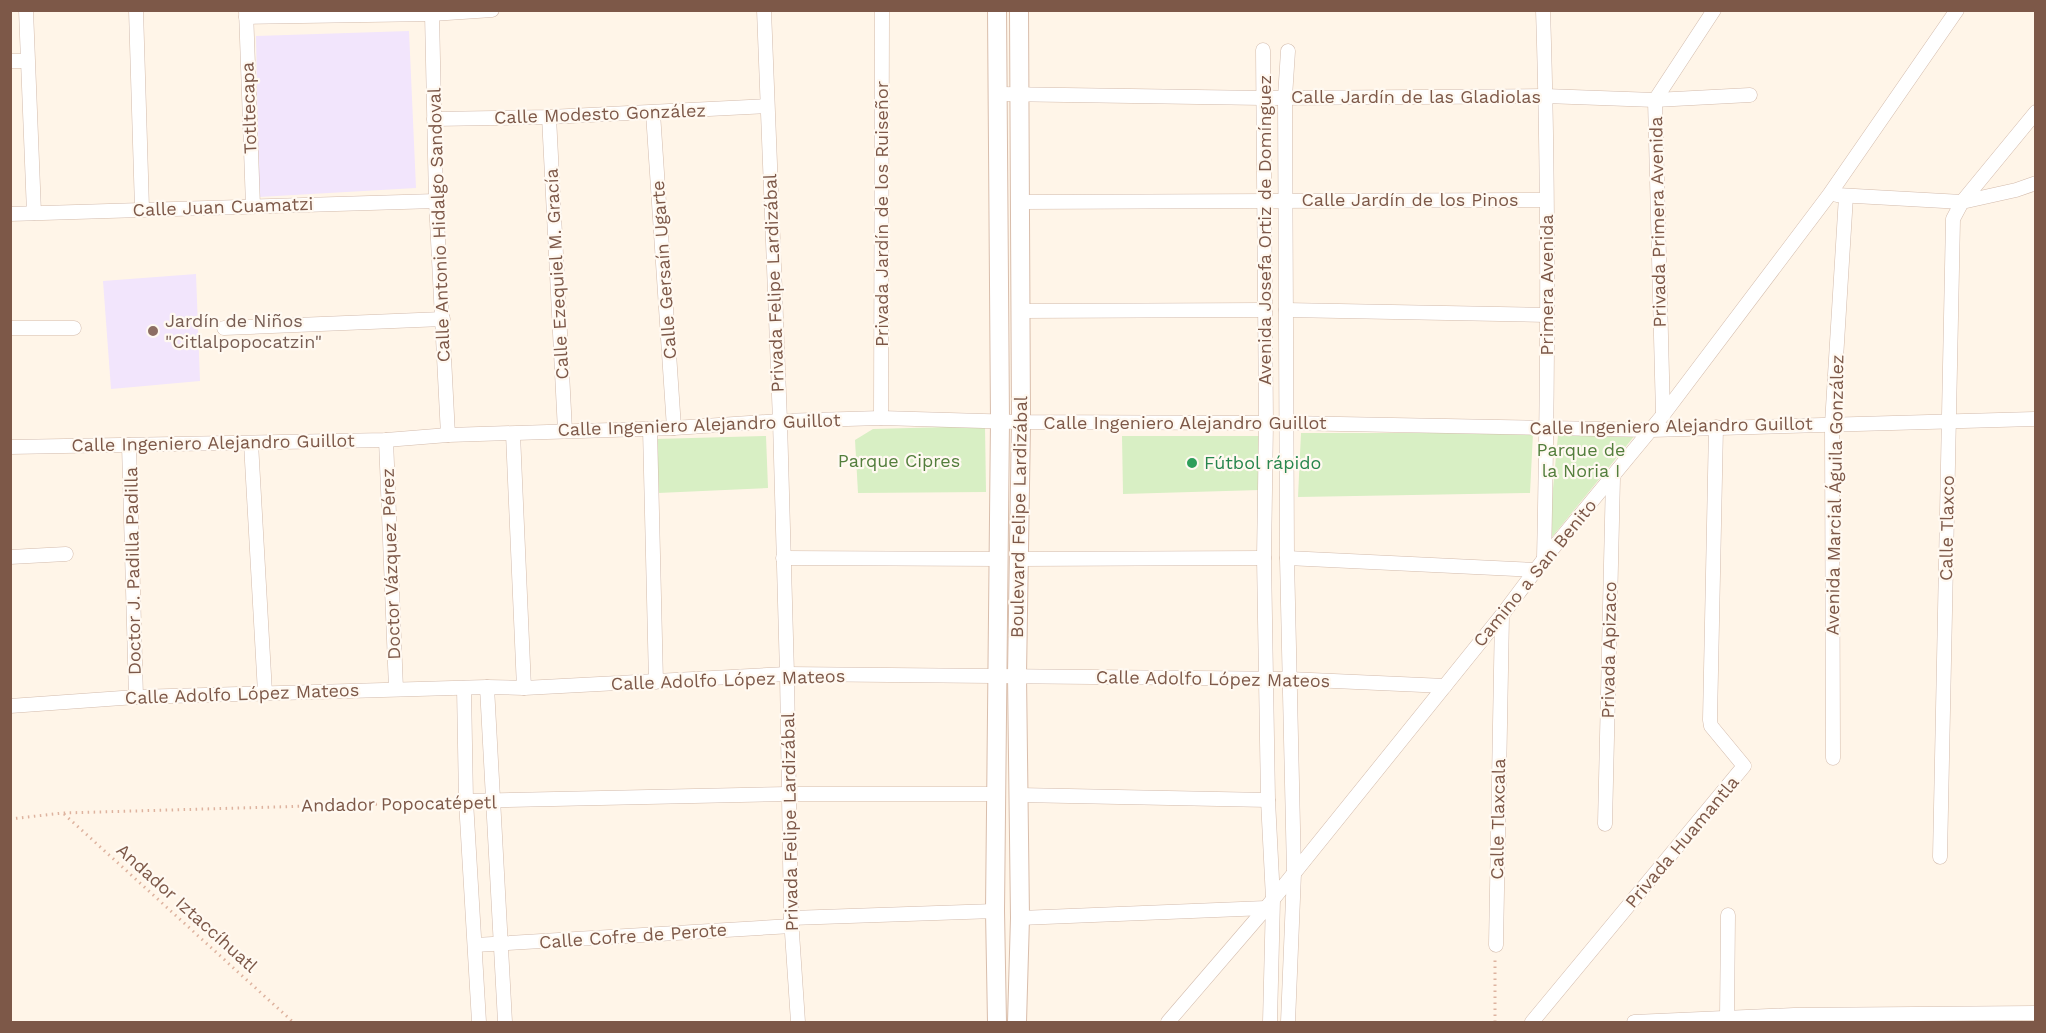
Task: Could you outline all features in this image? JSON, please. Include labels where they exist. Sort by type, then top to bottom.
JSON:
[{"type":"main road","name":"Boulevard Felipe Lardizábal","points":[[997,10],[1000,421],[996,676],[997,1023]]},
{"type":"main road","name":"Boulevard Felipe Lardizábal","points":[[1017,1023],[1020,918],[1017,675],[1021,422],[1019,10]]},
{"type":"street","points":[[26,10],[34,213]]},
{"type":"street","points":[[136,10],[142,209]]},
{"type":"street","points":[[246,14],[432,14],[492,10]]},
{"type":"street","name":"Privada Felipe Lardizábal","points":[[764,10],[788,674],[791,922],[798,1023]]},
{"type":"street","name":"Privada Jardín de los Ruiseñor","points":[[882,10],[882,418]]},
{"type":"street","name":"Primera Avenida","points":[[1540,564],[1547,428],[1543,10]]},
{"type":"street","name":"Privada Primera Avenida","points":[[1663,415],[1655,100],[1714,10]]},
{"type":"street","points":[[1829,195],[1957,10]]},
{"type":"street","name":"Totltecapa","points":[[246,14],[253,206]]},
{"type":"street","name":"Calle Antonio Hidalgo Sandoval","points":[[432,14],[436,201],[448,435]]},
{"type":"street","name":"Avenida Josefa Ortiz de Domínguez","points":[[1263,50],[1266,423],[1264,558],[1270,1023]]},
{"type":"street","name":"Avenida Josefa Ortiz de Domínguez","points":[[1288,51],[1285,97],[1287,558],[1294,873],[1288,1023]]},
{"type":"street","points":[[10,61],[27,61]]},
{"type":"street","name":"Calle Jardín de las Gladiolas","points":[[996,94],[1263,98],[1545,96],[1655,100],[1750,95]]},
{"type":"street","name":"Calle Modesto González","points":[[434,120],[549,117],[767,106]]},
{"type":"street","name":"Calle Gersaín Ugarte","points":[[653,112],[674,428]]},
{"type":"street","points":[[1962,202],[2036,112]]},
{"type":"street","name":"Calle Ezequiel M. Gracía","points":[[549,117],[565,431]]},
{"type":"street","points":[[1829,195],[1962,202],[2016,190],[2036,183]]},
{"type":"street","name":"Camino a San Benito","points":[[1168,1023],[1270,904],[1502,615],[1540,564],[1663,415],[1829,195]]},
{"type":"street","name":"Avenida Marcial Águila González","points":[[1833,758],[1832,424],[1846,196]]},
{"type":"street","name":"Calle Jardín de los Pinos","points":[[1021,202],[1546,200]]},
{"type":"street","name":"Calle Juan Cuamatzi","points":[[10,214],[436,201]]},
{"type":"street","name":"Calle Tlaxco","points":[[1940,857],[1953,219],[1962,202]]},
{"type":"street","points":[[1020,311],[1265,310]]},
{"type":"street","points":[[1287,310],[1546,315]]},
{"type":"street","points":[[224,328],[443,319]]},
{"type":"street","points":[[10,328],[74,328]]},
{"type":"street","name":"Calle Ingeniero Alejandro Guillot","points":[[10,447],[386,440],[448,435],[650,429],[780,421],[882,418],[1021,422],[1287,423],[1651,430],[2036,419]]},
{"type":"street","name":"Privada Huamantla","points":[[1532,1023],[1744,766],[1711,726],[1716,427]]},
{"type":"street","points":[[650,429],[656,682]]},
{"type":"street","points":[[513,434],[524,688]]},
{"type":"street","name":"Doctor Vázquez Pérez","points":[[386,440],[396,689]]},
{"type":"street","points":[[251,443],[265,693]]},
{"type":"street","name":"Doctor J. Padilla Padilla","points":[[129,445],[136,697]]},
{"type":"street","name":"Privada Apizaco","points":[[1605,824],[1613,477]]},
{"type":"street","points":[[10,557],[66,554]]},
{"type":"street","points":[[783,558],[999,559]]},
{"type":"street","points":[[1018,559],[1264,558]]},
{"type":"street","points":[[1287,558],[1540,564]]},
{"type":"street","name":"Calle Tlaxcala","points":[[1496,945],[1502,615]]},
{"type":"street","name":"Calle Adolfo López Mateos","points":[[10,706],[136,697],[396,689],[524,688],[788,674],[1289,678],[1445,686]]},
{"type":"street","points":[[487,687],[505,1023]]},
{"type":"street","points":[[464,688],[466,801],[479,1023]]},
{"type":"street","name":"Andador Popocatépetl","points":[[466,801],[788,794],[996,794]]},
{"type":"street","points":[[1019,795],[1268,800]]},
{"type":"street","points":[[1020,918],[1270,904]]},
{"type":"street","name":"Calle Cofre de Perote","points":[[475,945],[791,922],[995,911]]},
{"type":"street","points":[[1727,1018],[1728,915]]},
{"type":"street","points":[[1634,1023],[1727,1018],[1794,1019],[2036,1013]]},
{"type":"path","name":"Andador Popocatépetl","points":[[10,819],[63,813],[466,801]]},
{"type":"path","name":"Andador Iztaccíhuatl","points":[[63,813],[293,1023]]},
{"type":"path","points":[[1495,1023],[1496,945]]},
{"type":"shaded area","points":[[409,31],[416,188],[259,197],[256,36]]},
{"type":"shaded area","name":"Jardín de Niños \"Citlalpopocatzin\"","points":[[196,274],[200,381],[111,389],[103,281]]},
{"type":"green space","name":"Parque Cipres","points":[[985,426],[986,492],[858,493],[855,440],[873,429]]},
{"type":"green space","points":[[1301,433],[1533,433],[1530,493],[1298,497]]},
{"type":"green space","name":"Parque de la Noria I","points":[[1636,434],[1548,542],[1558,435]]},
{"type":"green space","points":[[766,436],[768,488],[658,493],[655,439]]},
{"type":"green space","name":"Fútbol rápido","points":[[1122,436],[1261,436],[1260,490],[1123,494]]},
{"type":"place","name":"Jardín de Niños \"Citlalpopocatzin\"","points":[[153,331]]},
{"type":"place","name":"Fútbol rápido","points":[[1192,463]]}]
